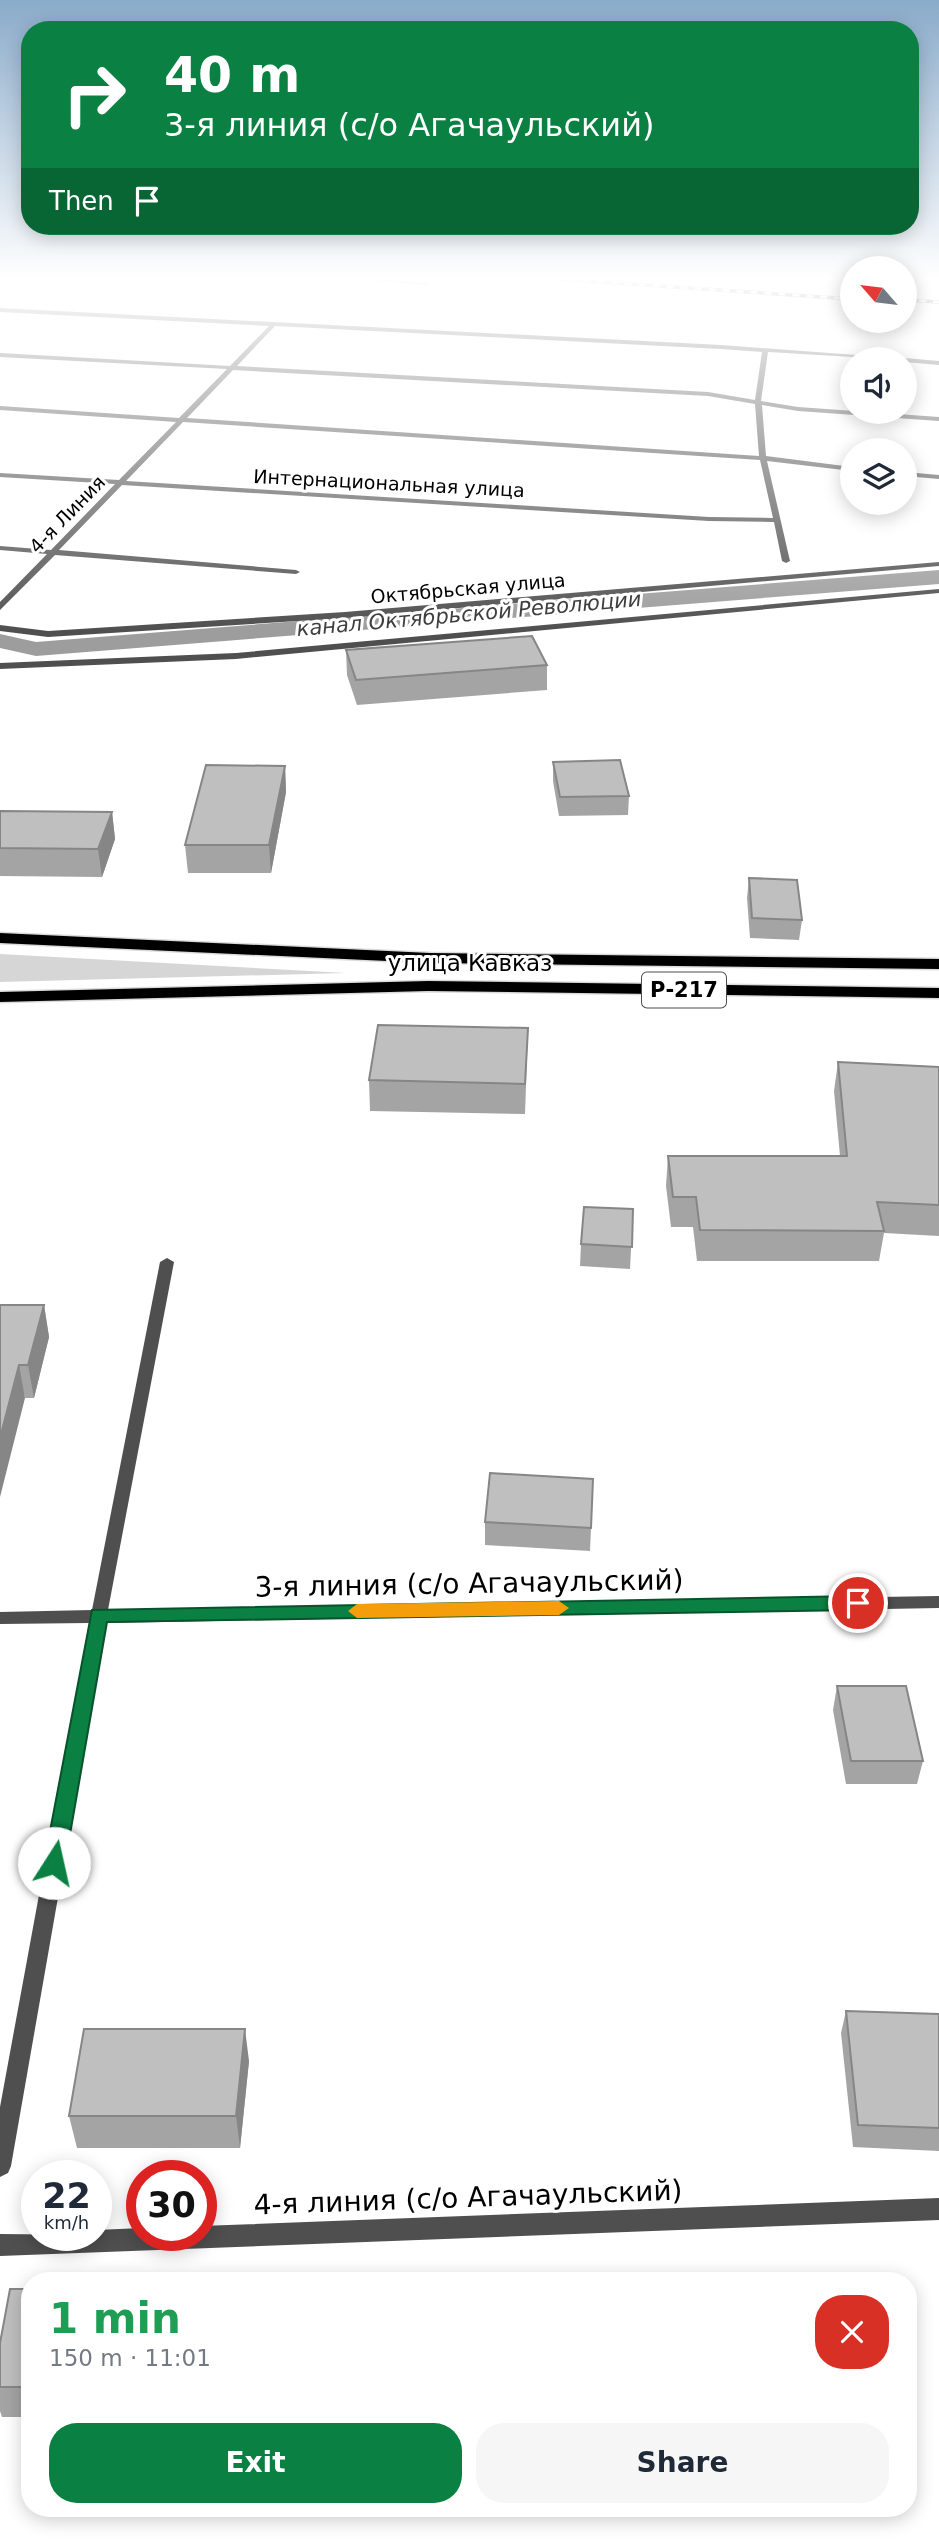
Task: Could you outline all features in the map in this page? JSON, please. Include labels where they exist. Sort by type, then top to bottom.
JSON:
[{"type":"highway","name":"улица Кавказ","points":[[0,937],[430,958],[939,964]]},
{"type":"highway","name":"улица Кавказ","points":[[0,996],[428,986],[939,993]]},
{"type":"street","name":"4-я Линия","points":[[0,607],[206,395]]},
{"type":"street","points":[[719,395],[798,409],[939,419]]},
{"type":"street","points":[[759,395],[763,458],[786,561]]},
{"type":"street","points":[[0,408],[180,422],[763,458],[840,468]]},
{"type":"street","name":"Интернациональная улица","points":[[0,475],[777,520]]},
{"type":"street","points":[[917,475],[939,477]]},
{"type":"street","points":[[0,548],[296,572]]},
{"type":"street","name":"Октябрьская улица","points":[[0,628],[48,634],[345,615],[939,564]]},
{"type":"street","points":[[0,666],[236,656],[939,591]]},
{"type":"street","points":[[0,2166],[99,1615],[167,1262]]},
{"type":"street","name":"3-я линия (с/о Агачаульский)","points":[[0,1618],[939,1602]]},
{"type":"street","name":"4-я линия (с/о Агачаульский)","points":[[0,2245],[939,2209]]},
{"type":"shaded area","points":[[0,954],[346,973],[0,982]]},
{"type":"building","points":[[532,636],[547,665],[356,680],[346,650]]},
{"type":"building","points":[[620,760],[629,796],[560,797],[553,762]]},
{"type":"building","points":[[206,765],[285,766],[269,845],[185,845]]},
{"type":"building","points":[[0,811],[112,812],[98,849],[0,848]]},
{"type":"building","points":[[749,878],[797,880],[802,920],[752,918]]},
{"type":"building","points":[[378,1025],[528,1028],[525,1084],[369,1080]]},
{"type":"building","points":[[838,1062],[939,1067],[939,1205],[877,1202],[884,1231],[700,1230],[696,1197],[673,1197],[668,1156],[847,1156]]},
{"type":"building","points":[[584,1207],[633,1209],[632,1247],[581,1244]]},
{"type":"building","points":[[0,1305],[44,1305],[28,1365],[19,1365],[0,1438]]},
{"type":"building","points":[[490,1473],[593,1479],[591,1528],[485,1522]]},
{"type":"building","points":[[837,1686],[906,1686],[923,1761],[851,1761]]},
{"type":"building","points":[[846,2011],[939,2014],[939,2128],[858,2125]]},
{"type":"building","points":[[84,2029],[245,2029],[236,2116],[69,2116]]},
{"type":"building","points":[[10,2289],[21,2289],[21,2387],[0,2387],[0,2343]]},
{"type":"waterway","name":"канал Октябрьской Революции","points":[[0,641],[36,649],[939,577]]},
{"type":"slow traffic","points":[[357,1611],[559,1608]]},
{"type":"route","points":[[54,1863],[99,1615],[858,1603]]}]
